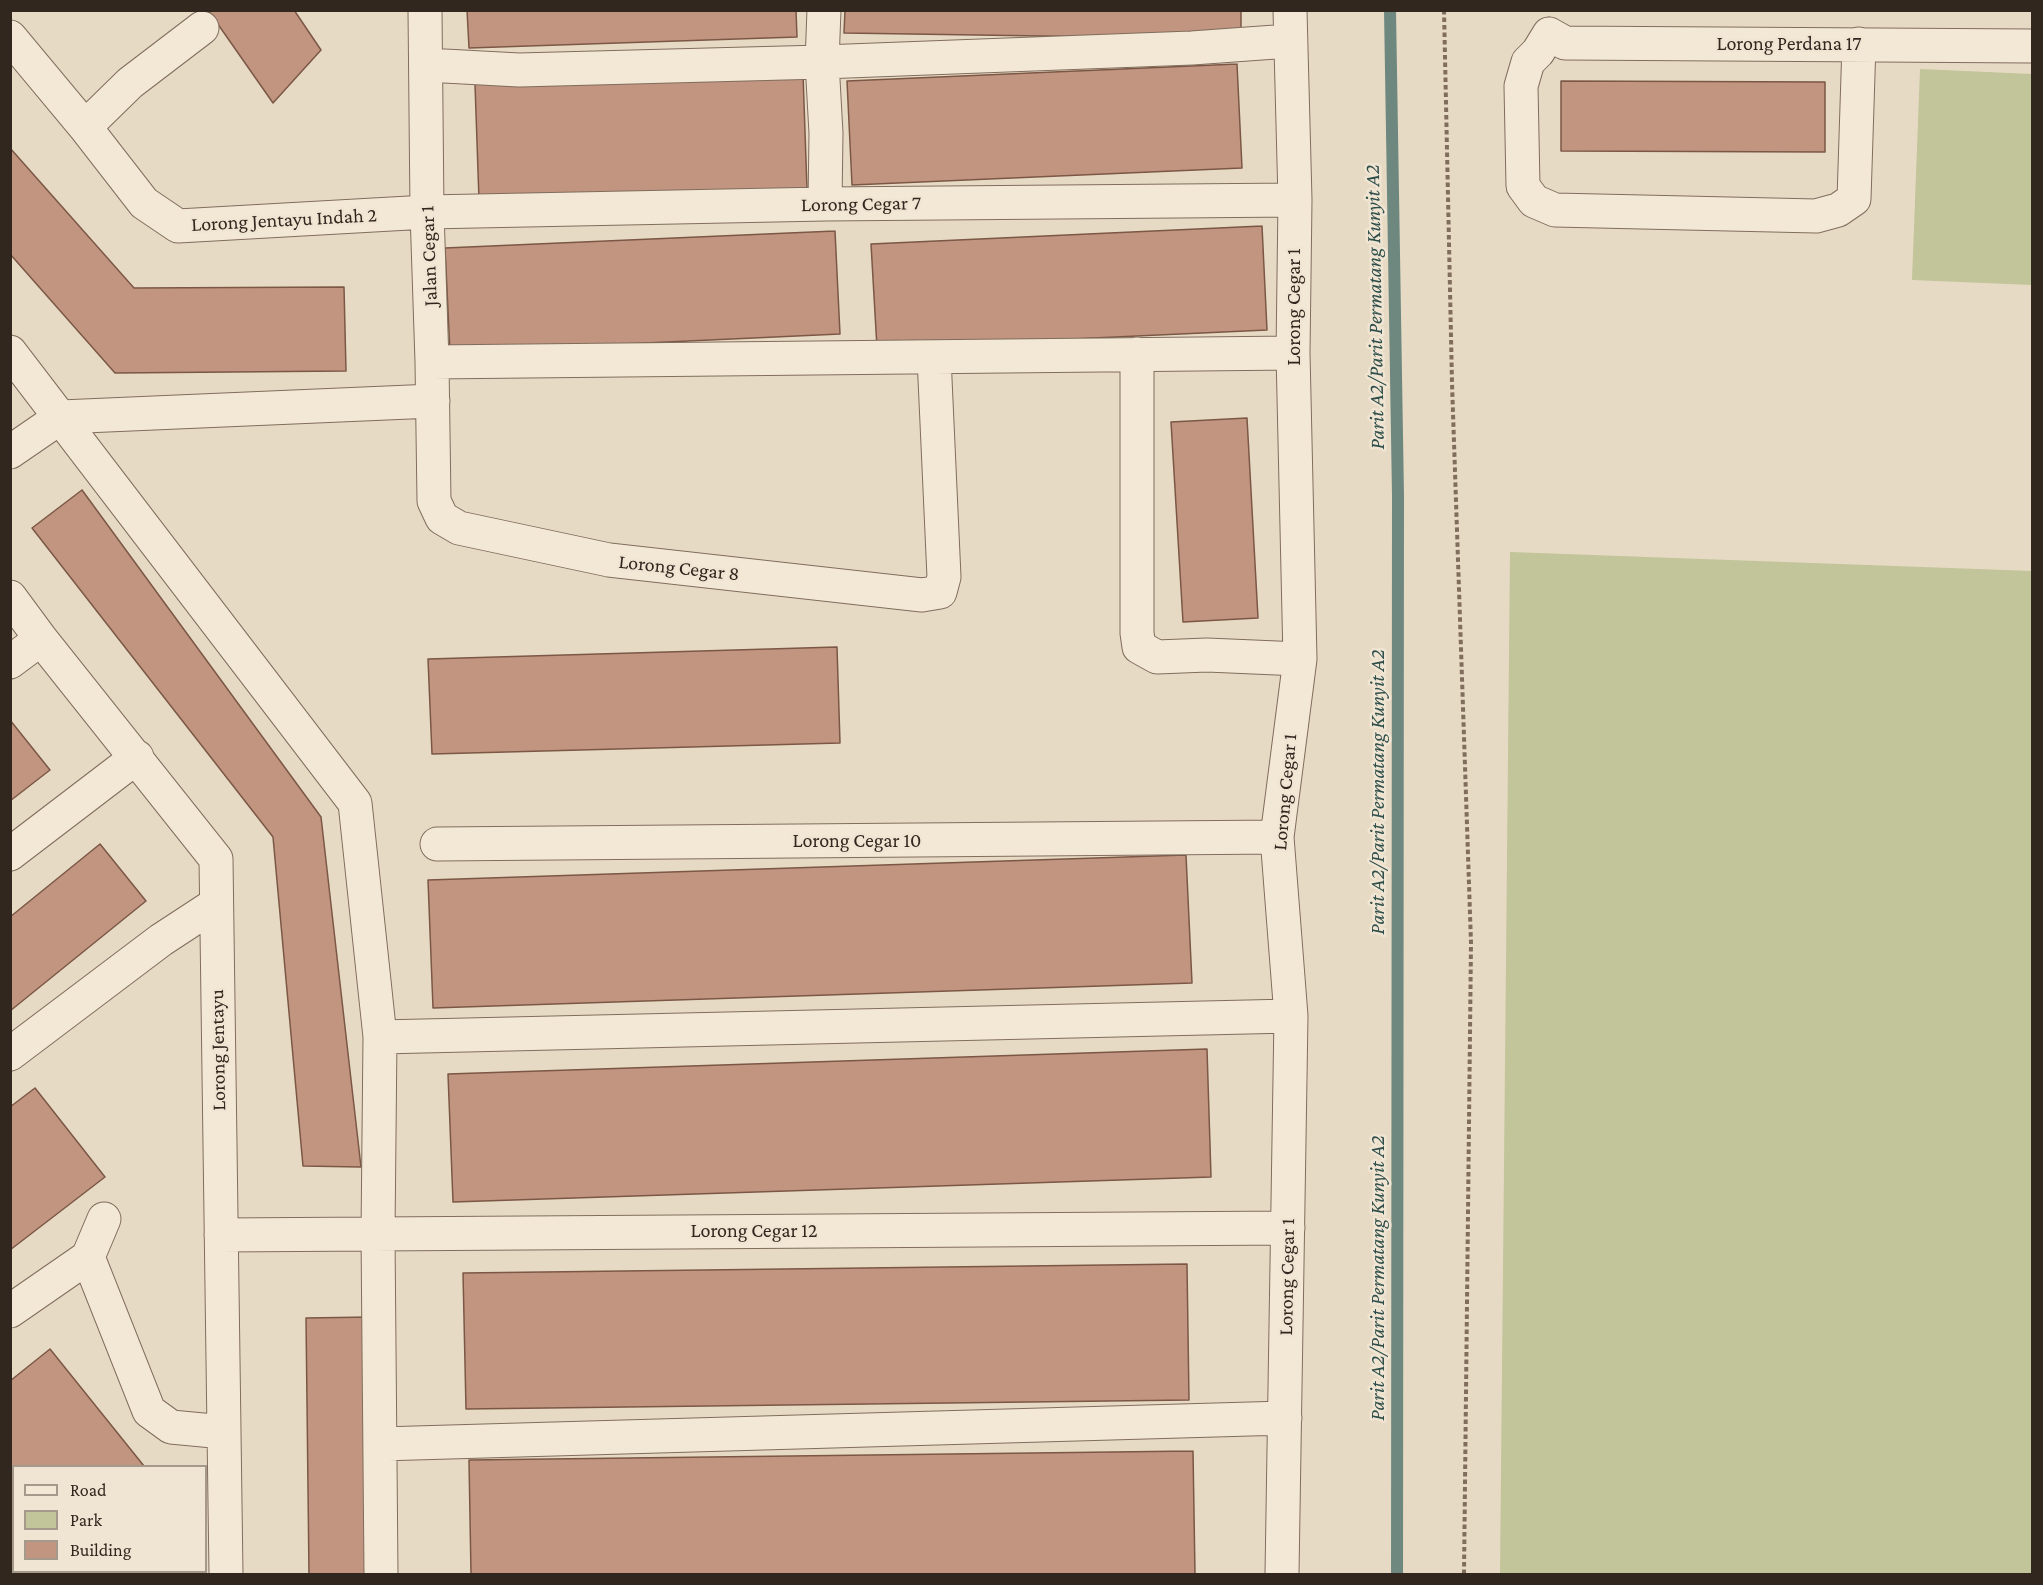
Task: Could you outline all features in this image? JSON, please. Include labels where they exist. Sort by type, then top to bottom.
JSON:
[{"type":"street","name":"Jalan Cegar 1","points":[[425,10],[434,501]]},
{"type":"street","points":[[824,10],[822,62],[826,133],[825,204]]},
{"type":"street","points":[[1546,22],[1538,52],[1528,62],[1521,86],[1523,186],[1534,201],[1555,210],[1816,216],[1838,210],[1854,199],[1859,44]]},
{"type":"street","name":"Lorong Perdana 17","points":[[1546,22],[1565,43],[2032,46]]},
{"type":"street","points":[[426,65],[519,70],[822,62],[1192,48],[1289,26]]},
{"type":"street","name":"Lorong Cegar 1","points":[[1282,1575],[1291,1016],[1277,837],[1300,659],[1293,352],[1295,200],[1289,26]]},
{"type":"street","points":[[86,127],[130,83],[202,28]]},
{"type":"street","name":"Lorong Jentayu Indah 2","points":[[10,38],[86,127],[144,202],[178,226],[427,212]]},
{"type":"street","name":"Lorong Cegar 7","points":[[427,212],[825,204],[1295,200]]},
{"type":"street","points":[[10,352],[355,803],[380,1037],[378,1234],[381,1575]]},
{"type":"street","points":[[432,362],[1293,352]]},
{"type":"street","points":[[1137,354],[1137,633],[1139,647],[1157,657],[1208,655],[1300,659]]},
{"type":"street","name":"Lorong Cegar 8","points":[[434,501],[442,518],[459,528],[609,560],[922,595],[940,592],[945,577],[934,357]]},
{"type":"street","points":[[10,452],[60,417],[433,401]]},
{"type":"street","name":"Lorong Jentayu","points":[[10,597],[216,859],[226,1575]]},
{"type":"street","points":[[10,662],[41,639]]},
{"type":"street","points":[[10,854],[137,757]]},
{"type":"street","name":"Lorong Cegar 10","points":[[437,844],[1277,837]]},
{"type":"street","points":[[10,1054],[160,940],[216,904]]},
{"type":"street","points":[[380,1037],[1291,1016]]},
{"type":"street","points":[[10,1311],[88,1257],[104,1219]]},
{"type":"street","name":"Lorong Cegar 12","points":[[221,1235],[1288,1228]]},
{"type":"street","points":[[88,1257],[149,1411],[171,1427],[224,1432]]},
{"type":"street","points":[[380,1444],[1284,1418]]},
{"type":"path","points":[[1444,10],[1452,383],[1471,943],[1464,1575]]},
{"type":"green space","points":[[1920,69],[2032,74],[2032,285],[1912,280]]},
{"type":"green space","points":[[1510,552],[2032,571],[2032,1574],[1500,1574]]},
{"type":"building","points":[[208,10],[294,10],[321,50],[273,103]]},
{"type":"building","points":[[467,10],[796,10],[797,37],[469,48]]},
{"type":"building","points":[[845,10],[1241,10],[1241,39],[844,33]]},
{"type":"building","points":[[1237,64],[1242,168],[852,185],[847,81]]},
{"type":"building","points":[[803,74],[807,189],[479,200],[475,84]]},
{"type":"building","points":[[1561,81],[1825,82],[1825,152],[1561,151]]},
{"type":"building","points":[[10,148],[134,288],[344,287],[346,371],[115,373],[10,254]]},
{"type":"building","points":[[1262,226],[1267,330],[877,348],[871,244]]},
{"type":"building","points":[[835,231],[840,334],[450,352],[445,248]]},
{"type":"building","points":[[1247,418],[1258,618],[1183,622],[1171,422]]},
{"type":"building","points":[[82,490],[321,817],[361,1167],[303,1166],[273,837],[32,528]]},
{"type":"building","points":[[837,647],[840,743],[432,754],[428,659]]},
{"type":"building","points":[[10,720],[50,770],[10,801]]},
{"type":"building","points":[[100,844],[146,901],[10,1011],[10,917]]},
{"type":"building","points":[[1186,855],[1192,983],[433,1008],[428,880]]},
{"type":"building","points":[[1207,1049],[1211,1177],[453,1202],[448,1074]]},
{"type":"building","points":[[35,1088],[105,1177],[10,1250],[10,1107]]},
{"type":"building","points":[[1187,1264],[1189,1400],[466,1409],[463,1273]]},
{"type":"building","points":[[371,1317],[375,1574],[309,1574],[306,1318]]},
{"type":"building","points":[[50,1349],[143,1465],[12,1465],[12,1480],[10,1478],[10,1381]]},
{"type":"building","points":[[1193,1451],[1195,1574],[471,1574],[469,1460]]},
{"type":"building","points":[[86,1573],[161,1574],[88,1574]]},
{"type":"waterway","name":"Parit A2/Parit Permatang Kunyit A2","points":[[1390,10],[1398,496],[1397,1574]]}]
